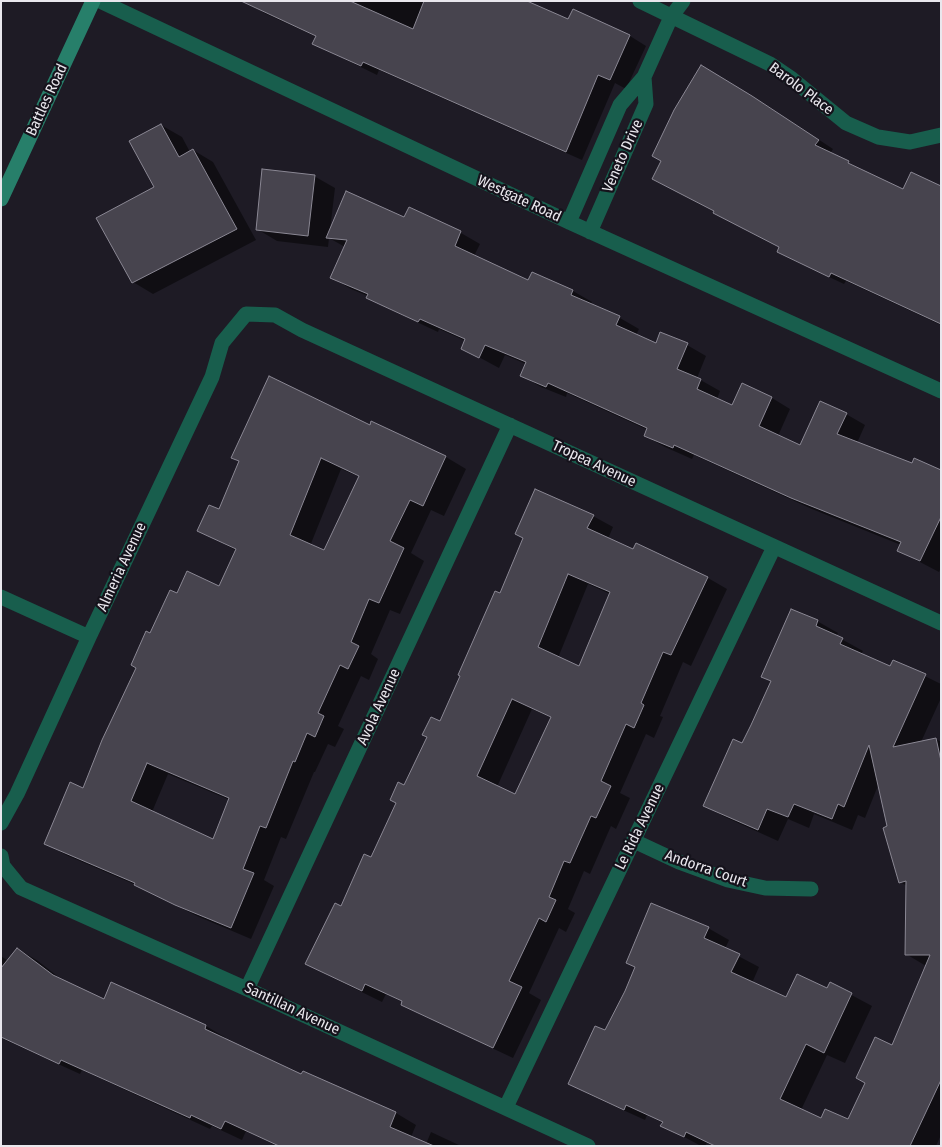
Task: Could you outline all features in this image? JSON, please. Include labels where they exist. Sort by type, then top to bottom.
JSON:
[{"type":"street","name":"Battles Road","points":[[1,199],[93,1]]},
{"type":"street","name":"Westgate Road","points":[[100,1],[568,222],[941,391]]},
{"type":"street","name":"Barolo Place","points":[[640,1],[770,64],[792,79],[846,123],[878,137],[894,140],[910,142],[940,138]]},
{"type":"street","name":"Veneto Drive","points":[[568,222],[620,105],[644,77],[671,17],[683,1]]},
{"type":"street","name":"Veneto Drive","points":[[590,232],[646,104],[644,77]]},
{"type":"street","name":"Tropea Avenue","points":[[246,314],[275,315],[302,330],[941,622]]},
{"type":"street","name":"Almeria Avenue","points":[[1,823],[17,794],[212,377],[222,343],[246,314]]},
{"type":"street","name":"Avola Avenue","points":[[247,988],[510,425]]},
{"type":"street","name":"Le Rida Avenue","points":[[506,1107],[774,547]]},
{"type":"street","points":[[1,597],[89,637]]},
{"type":"street","name":"Andorra Court","points":[[634,840],[679,862],[728,880],[765,888],[811,889]]},
{"type":"street","name":"Santillan Avenue","points":[[2,861],[21,888],[247,988],[588,1146]]},
{"type":"building","points":[[241,1],[350,1],[413,29],[424,1],[527,1],[568,19],[573,9],[630,35],[610,80],[598,75],[566,152],[363,62],[361,66],[312,44],[316,36]]},
{"type":"building","points":[[701,65],[819,140],[815,145],[849,161],[848,163],[903,189],[911,172],[941,186],[941,324],[831,273],[829,277],[777,252],[779,247],[652,179],[661,161],[652,156],[674,110]]},
{"type":"building","points":[[161,124],[179,157],[193,149],[237,229],[132,283],[96,218],[154,187],[129,141]]},
{"type":"building","points":[[262,169],[315,175],[308,236],[256,230]]},
{"type":"building","points":[[346,191],[404,217],[409,207],[461,231],[455,246],[528,280],[532,272],[573,290],[571,295],[620,316],[616,325],[656,343],[660,332],[688,343],[677,369],[701,379],[697,389],[732,405],[742,383],[772,397],[759,426],[800,445],[820,401],[847,413],[837,434],[912,463],[914,458],[941,470],[941,517],[920,561],[897,551],[901,542],[791,498],[674,445],[673,448],[644,436],[647,428],[548,383],[546,387],[520,376],[526,362],[485,345],[479,358],[461,349],[465,339],[420,319],[418,322],[366,298],[368,294],[330,278],[347,240],[326,238]]},
{"type":"building","points":[[269,376],[370,425],[371,421],[446,456],[423,506],[410,500],[390,541],[404,548],[379,603],[369,599],[351,642],[359,646],[348,669],[340,665],[318,713],[324,716],[315,737],[307,733],[295,762],[293,761],[266,828],[260,826],[243,869],[254,873],[231,928],[175,905],[134,885],[135,883],[44,844],[70,782],[83,788],[102,740],[136,668],[131,665],[146,631],[150,633],[170,590],[177,593],[187,571],[219,586],[236,549],[197,531],[209,505],[219,509],[239,461],[231,458]],"holes":[[[321,458],[359,476],[324,550],[290,535]],[[147,763],[229,798],[213,839],[131,801]]]},
{"type":"building","points":[[535,489],[594,515],[587,528],[633,549],[636,543],[708,577],[671,655],[663,652],[641,703],[644,705],[634,728],[626,724],[601,781],[611,786],[596,818],[591,816],[570,863],[564,861],[549,897],[556,900],[546,922],[539,918],[509,981],[522,987],[493,1048],[401,1005],[402,1001],[365,984],[362,991],[305,964],[335,903],[341,906],[364,854],[371,857],[396,803],[390,800],[398,782],[404,785],[427,737],[422,735],[431,717],[440,721],[495,591],[500,593],[523,538],[515,534]],"holes":[[[568,574],[610,592],[579,666],[538,647]],[[512,699],[551,717],[515,794],[477,776]]]},
{"type":"building","points":[[791,609],[818,620],[816,626],[843,638],[840,644],[890,666],[893,660],[926,674],[893,747],[936,738],[941,761],[941,1080],[910,1146],[715,1146],[686,1132],[684,1137],[660,1126],[663,1122],[626,1105],[624,1110],[568,1084],[595,1026],[605,1030],[625,991],[635,967],[626,963],[651,903],[709,927],[704,938],[740,954],[731,972],[786,997],[797,974],[827,988],[830,982],[852,993],[824,1053],[806,1044],[780,1099],[821,1118],[825,1109],[848,1119],[865,1083],[856,1078],[875,1037],[892,1045],[930,955],[905,955],[906,881],[899,883],[883,828],[887,826],[869,745],[844,807],[838,804],[832,819],[794,804],[788,817],[767,809],[758,830],[703,806],[733,739],[742,743],[771,681],[761,677]]},
{"type":"building","points":[[17,948],[53,975],[104,999],[111,982],[206,1025],[205,1029],[301,1074],[303,1071],[396,1112],[390,1127],[434,1146],[279,1146],[225,1121],[221,1129],[191,1115],[190,1118],[61,1060],[59,1064],[1,1037],[1,968]]}]
